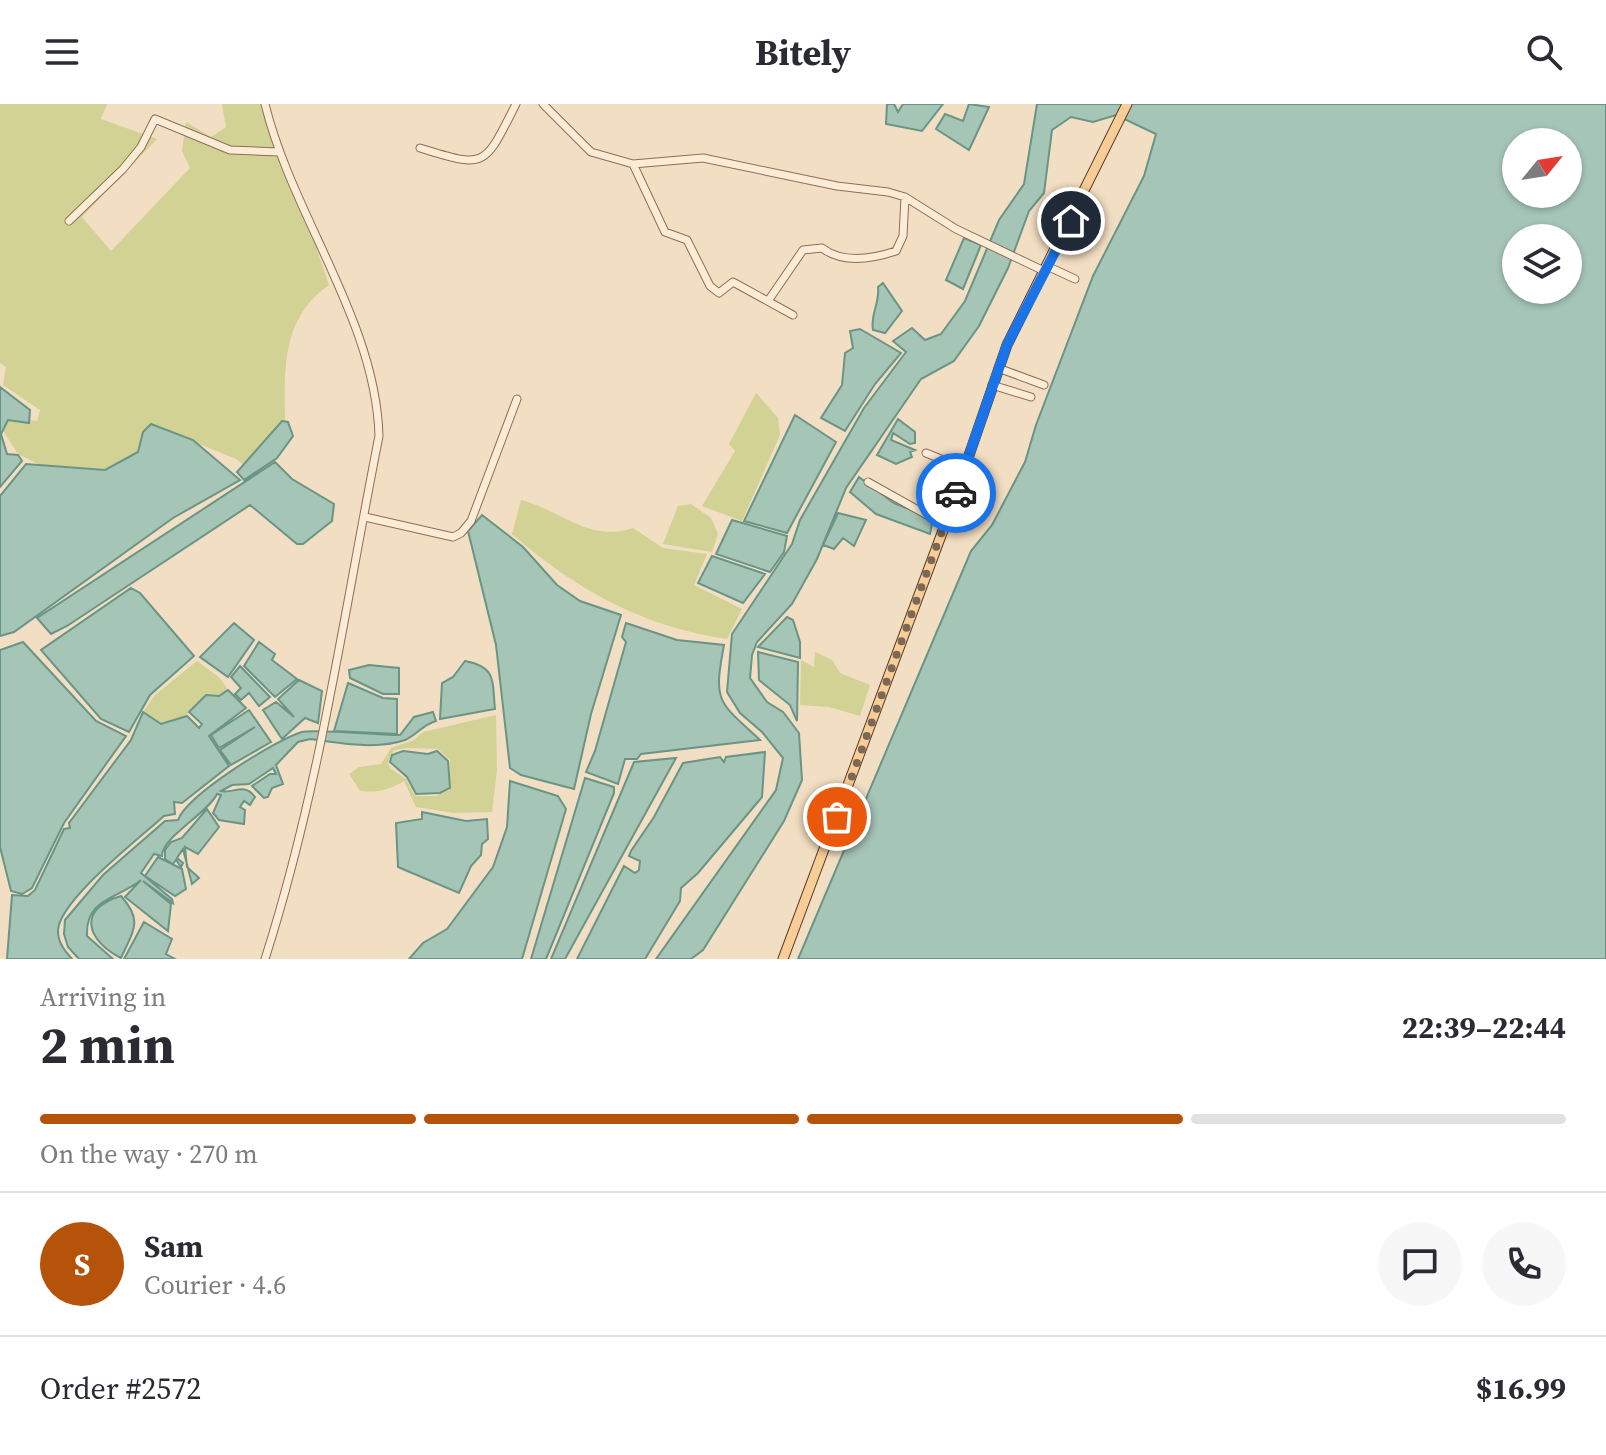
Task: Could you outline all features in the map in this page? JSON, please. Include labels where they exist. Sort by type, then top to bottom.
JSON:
[{"type":"main road","points":[[783,959],[945,525],[998,368],[1127,104]]},
{"type":"street","points":[[265,104],[279,152],[345,303],[379,404],[379,436],[321,753],[290,879],[265,959]]},
{"type":"street","points":[[420,148],[465,162],[477,161],[487,155],[516,104]]},
{"type":"street","points":[[543,104],[591,152],[633,164],[703,158],[905,197],[956,229],[1075,279]]},
{"type":"street","points":[[69,221],[123,169],[141,147],[155,119],[230,150],[279,152]]},
{"type":"street","points":[[633,164],[665,232],[687,240],[710,286],[719,293],[733,282],[793,315]]},
{"type":"street","points":[[768,301],[803,250],[822,248],[837,259],[896,251],[903,236],[905,197]]},
{"type":"street","points":[[998,368],[1044,385]]},
{"type":"street","points":[[992,385],[1031,397]]},
{"type":"street","points":[[365,517],[453,537],[461,533],[471,521],[517,399]]},
{"type":"street","points":[[926,453],[965,469]]},
{"type":"street","points":[[868,482],[945,525]]},
{"type":"green space","points":[[0,104],[107,104],[101,119],[157,139],[82,217],[111,251],[190,168],[182,151],[186,122],[211,137],[226,127],[222,104],[267,104],[329,285],[301,314],[293,331],[286,368],[285,428],[246,467],[236,459],[151,424],[143,432],[138,452],[109,470],[42,466],[18,454],[0,426],[0,414],[37,421],[40,410],[3,385],[6,367],[0,363]]},
{"type":"green space","points":[[756,393],[778,418],[780,435],[742,521],[702,506],[735,451],[729,444]]},
{"type":"green space","points":[[521,500],[589,528],[617,532],[633,528],[663,548],[707,554],[694,585],[742,609],[727,639],[639,615],[560,572],[512,534]]},
{"type":"green space","points":[[691,504],[711,518],[718,534],[712,552],[663,544],[678,506]]},
{"type":"green space","points":[[815,652],[832,660],[840,673],[870,685],[860,716],[829,707],[800,705],[801,660],[814,667]]},
{"type":"green space","points":[[197,661],[220,678],[228,690],[219,696],[206,695],[186,715],[169,723],[161,724],[143,712],[155,695]]},
{"type":"green space","points":[[496,715],[497,770],[492,812],[453,813],[416,807],[404,781],[383,790],[360,791],[349,774],[359,767],[381,764],[391,748],[414,740],[423,732]],"holes":[[[438,749],[450,760],[450,790],[436,796],[415,796],[406,779],[390,768],[388,762],[394,750]]]},
{"type":"shaded area","points":[[887,104],[894,104],[898,112],[903,104],[943,104],[922,131],[886,124]]},
{"type":"shaded area","points":[[969,104],[989,107],[969,150],[936,129],[945,114],[963,121]]},
{"type":"shaded area","points":[[1037,104],[1606,104],[1606,959],[798,959],[971,551],[992,525],[1025,462],[1093,276],[1144,176],[1156,134],[1116,115],[1093,122],[1071,117],[1052,130],[1044,193],[1029,211],[1008,268],[979,326],[954,361],[921,379],[846,488],[817,559],[792,604],[757,642],[752,655],[750,678],[767,702],[783,712],[799,733],[802,780],[784,821],[703,950],[691,959],[656,959],[776,790],[783,758],[762,732],[740,713],[727,692],[732,634],[792,544],[800,520],[864,408],[906,352],[893,341],[912,328],[925,340],[941,334],[965,301],[999,220],[1024,184]]},
{"type":"shaded area","points":[[964,238],[981,245],[963,289],[946,280]]},
{"type":"shaded area","points":[[883,283],[902,311],[885,333],[873,330],[872,325],[878,287]]},
{"type":"shaded area","points":[[860,329],[901,353],[875,384],[845,431],[821,418],[842,385],[845,353],[853,348],[850,331]]},
{"type":"shaded area","points":[[0,387],[30,410],[29,423],[8,420],[1,434],[7,454],[18,455],[22,461],[0,487]]},
{"type":"shaded area","points":[[795,415],[836,442],[787,533],[744,521]]},
{"type":"shaded area","points":[[898,419],[915,432],[915,443],[910,444],[893,433],[891,440],[915,450],[910,452],[912,457],[896,464],[877,455]]},
{"type":"shaded area","points":[[282,421],[288,422],[293,436],[277,458],[244,480],[237,472]]},
{"type":"shaded area","points":[[151,424],[193,440],[240,480],[173,518],[14,632],[0,636],[0,496],[26,464],[105,470],[138,452],[143,432]]},
{"type":"shaded area","points":[[275,462],[292,479],[334,504],[332,521],[303,544],[297,544],[250,505],[67,626],[51,634],[37,618]]},
{"type":"shaded area","points":[[859,477],[894,503],[933,519],[930,534],[876,514],[850,492]]},
{"type":"shaded area","points":[[838,513],[866,520],[854,546],[843,538],[834,549],[823,545]]},
{"type":"shaded area","points":[[482,515],[523,547],[557,585],[580,601],[621,615],[591,714],[574,789],[521,775],[510,768],[496,645],[468,531]]},
{"type":"shaded area","points":[[732,520],[787,536],[784,552],[770,572],[716,554]]},
{"type":"shaded area","points":[[712,556],[765,574],[743,603],[698,583]]},
{"type":"shaded area","points":[[131,588],[140,593],[194,656],[150,695],[129,732],[101,719],[41,650]]},
{"type":"shaded area","points":[[787,617],[793,620],[800,642],[800,658],[758,647]]},
{"type":"shaded area","points":[[234,623],[254,640],[228,677],[200,657]]},
{"type":"shaded area","points":[[626,623],[677,640],[724,645],[719,679],[722,700],[760,740],[641,754],[637,759],[625,759],[618,784],[586,772],[595,751],[626,642],[622,637]]},
{"type":"shaded area","points":[[23,642],[96,721],[126,736],[64,823],[32,888],[22,894],[11,891],[0,847],[0,650]]},
{"type":"shaded area","points":[[259,642],[275,654],[272,660],[297,679],[275,697],[244,666]]},
{"type":"shaded area","points":[[758,652],[798,662],[797,721],[790,705],[759,680]]},
{"type":"shaded area","points":[[465,661],[488,671],[493,683],[495,709],[440,719],[442,683],[453,677]]},
{"type":"shaded area","points":[[369,665],[399,668],[399,694],[383,694],[350,678],[349,670]]},
{"type":"shaded area","points":[[240,666],[270,697],[259,706],[249,693],[241,700],[235,694],[241,688],[231,677]]},
{"type":"shaded area","points":[[299,680],[322,691],[318,723],[305,718],[282,739],[263,710],[276,702],[294,717],[278,699]]},
{"type":"shaded area","points":[[348,683],[383,698],[397,699],[397,734],[334,731]]},
{"type":"shaded area","points":[[228,690],[246,708],[209,736],[229,766],[182,803],[174,802],[175,814],[164,816],[102,870],[71,903],[62,918],[58,935],[72,959],[7,959],[12,895],[28,896],[35,890],[64,829],[70,828],[69,823],[131,740],[143,712],[161,724],[187,716],[199,728],[202,724],[189,712],[206,695],[219,696]]},
{"type":"shaded area","points":[[249,710],[271,742],[231,765],[220,750],[255,727],[219,748],[211,735]]},
{"type":"shaded area","points":[[433,712],[436,721],[409,738],[394,743],[358,745],[310,739],[298,742],[276,765],[283,784],[272,788],[268,797],[264,798],[252,786],[270,774],[276,774],[273,768],[249,784],[232,785],[221,791],[243,789],[255,797],[250,805],[244,801],[240,807],[245,810],[244,824],[219,820],[213,813],[221,795],[217,794],[169,841],[162,856],[154,854],[141,873],[172,899],[173,903],[143,881],[171,904],[168,931],[125,897],[141,880],[105,901],[91,914],[87,936],[113,959],[79,959],[68,947],[64,934],[65,920],[103,875],[165,821],[178,820],[197,797],[233,770],[302,732],[400,735],[414,717]]},
{"type":"shaded area","points":[[403,751],[428,754],[437,751],[448,761],[450,788],[440,793],[416,794],[407,777],[390,762],[392,755]]},
{"type":"shaded area","points":[[765,752],[762,797],[698,873],[681,888],[680,901],[645,959],[577,959],[624,866],[635,873],[639,870],[640,861],[629,856],[631,851],[654,817],[683,763],[720,757],[724,762],[726,757]]},
{"type":"shaded area","points":[[676,758],[565,959],[551,959],[634,762]]},
{"type":"shaded area","points":[[585,778],[614,787],[614,793],[546,959],[531,959]]},
{"type":"shaded area","points":[[510,781],[558,796],[566,809],[522,959],[409,959],[423,943],[447,929],[493,867],[507,827]]},
{"type":"shaded area","points":[[207,809],[219,827],[198,854],[185,847],[187,863],[183,849],[177,858],[183,863],[181,867],[176,860],[173,864],[165,859],[165,850],[171,842],[182,838]]},
{"type":"shaded area","points":[[422,812],[466,821],[487,819],[488,839],[482,844],[481,855],[471,866],[459,893],[398,867],[396,823],[422,819]]},
{"type":"shaded area","points":[[158,857],[182,869],[186,889],[175,896],[145,876]]},
{"type":"shaded area","points":[[188,868],[199,878],[192,884]]},
{"type":"shaded area","points":[[121,896],[132,912],[134,926],[121,958],[100,943],[91,925],[98,909]]},
{"type":"shaded area","points":[[144,922],[172,939],[166,954],[175,959],[124,959]]},
{"type":"way so far","points":[[837,817],[956,493]]},
{"type":"route","points":[[956,493],[1007,345],[1071,221]]}]
